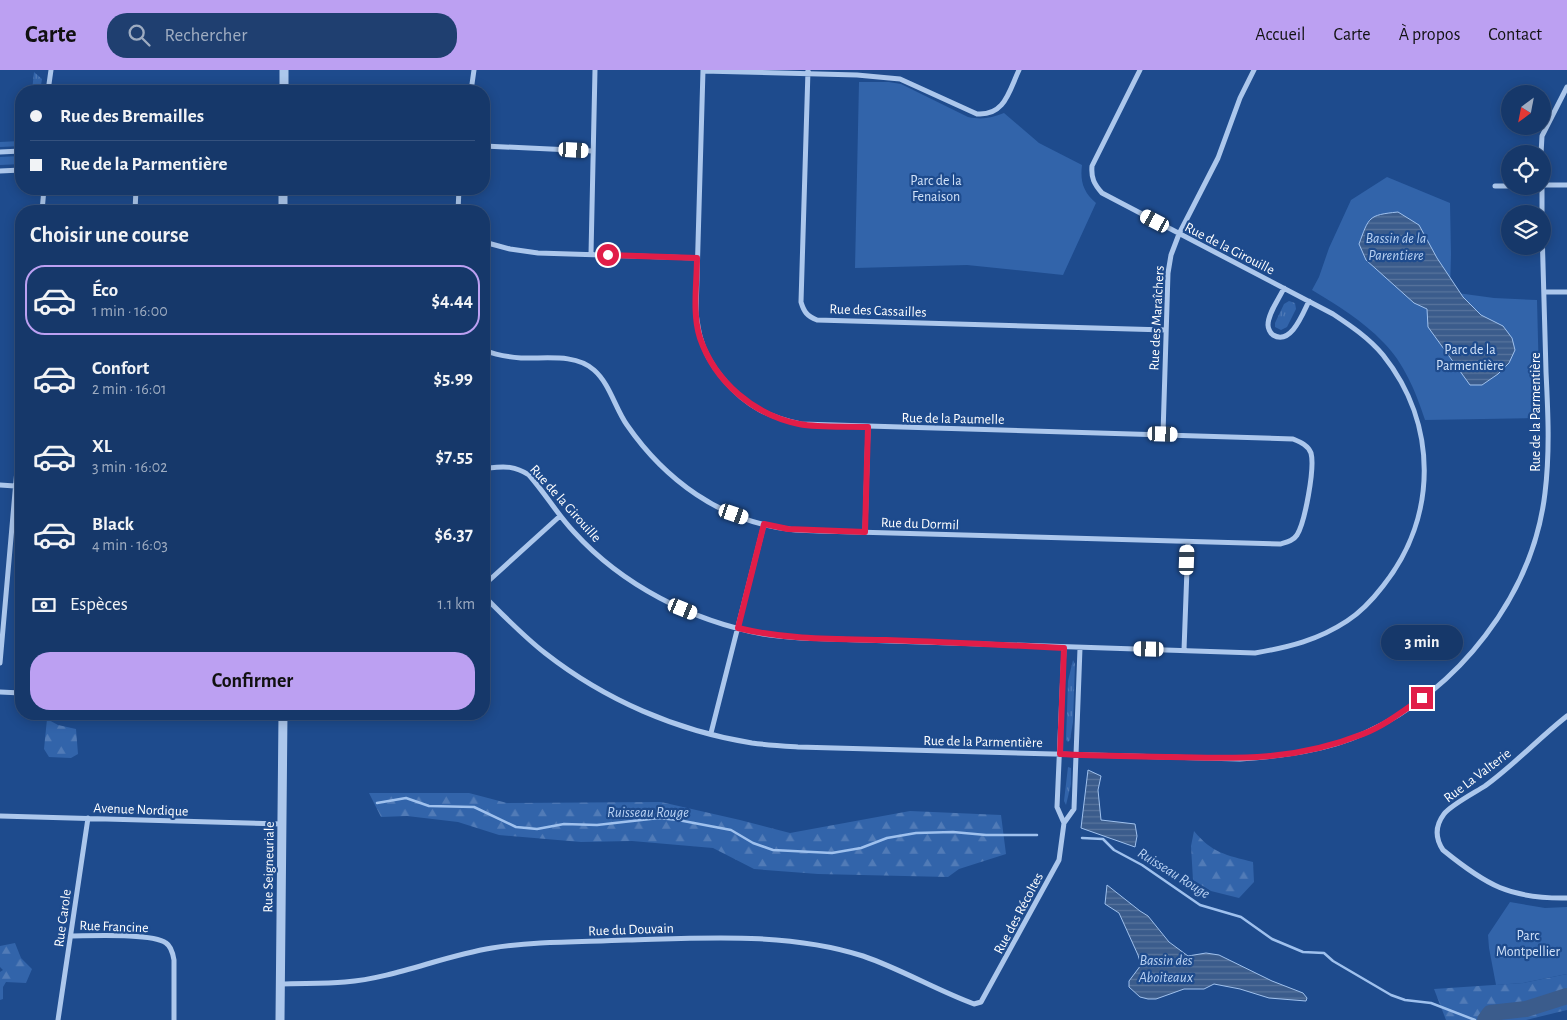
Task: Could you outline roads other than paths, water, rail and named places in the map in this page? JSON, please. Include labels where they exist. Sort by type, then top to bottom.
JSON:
[{"type":"street","points":[[49,85],[50,70]]},
{"type":"street","points":[[284,70],[284,85]]},
{"type":"street","points":[[472,85],[474,70]]},
{"type":"street","points":[[591,254],[595,70]]},
{"type":"street","points":[[703,70],[808,72],[900,79],[977,114],[988,115],[1001,107],[1019,70]]},
{"type":"street","name":"Rue de la Paumelle","points":[[703,70],[696,313],[700,337],[711,362],[743,399],[760,410],[781,419],[801,424],[1293,439],[1303,443],[1311,452],[1309,490],[1303,518],[1297,534],[1290,542],[1280,544],[1188,542]]},
{"type":"street","name":"Rue de la Girouille","points":[[490,468],[508,466],[519,469],[529,475],[560,516],[589,546],[631,581],[659,598],[683,609],[712,620],[763,634],[801,638],[1255,653],[1288,648],[1322,635],[1349,620],[1373,599],[1397,569],[1410,542],[1417,521],[1425,480],[1425,470],[1418,424],[1410,400],[1397,375],[1382,354],[1362,333],[1309,301],[1102,193],[1095,186],[1091,176],[1092,166],[1140,70]]},
{"type":"street","name":"Rue des Maraîchers","points":[[1163,434],[1168,273],[1171,255],[1218,158],[1240,98],[1254,70]]},
{"type":"street","name":"Rue des Cassailles","points":[[808,72],[801,302],[804,311],[809,316],[817,320],[1166,330]]},
{"type":"street","points":[[1542,145],[1542,136],[1567,87]]},
{"type":"street","points":[[490,146],[592,151]]},
{"type":"street","points":[[0,152],[15,151]]},
{"type":"street","points":[[0,171],[15,170]]},
{"type":"street","points":[[1551,186],[1567,185]]},
{"type":"street","points":[[1495,186],[1501,186]]},
{"type":"street","points":[[490,244],[538,253],[697,258]]},
{"type":"street","name":"Rue de la Parmentière","points":[[490,602],[544,653],[588,683],[623,703],[654,716],[751,742],[798,748],[1240,759],[1281,756],[1323,748],[1364,734],[1397,716],[1434,690],[1470,654],[1497,619],[1524,570],[1539,528],[1545,492],[1549,442],[1543,255]]},
{"type":"street","name":"Rue de la Girouille","points":[[1284,288],[1269,319],[1268,326],[1272,334],[1278,337],[1286,336],[1293,331],[1309,301]]},
{"type":"street","points":[[1544,292],[1567,292]]},
{"type":"street","name":"Rue du Dormil","points":[[490,352],[500,356],[560,358],[580,362],[594,370],[604,382],[621,417],[643,448],[664,470],[707,501],[734,514],[764,524],[788,529],[1188,542]]},
{"type":"street","points":[[865,532],[868,427]]},
{"type":"street","points":[[0,485],[15,486],[0,663]]},
{"type":"street","points":[[490,580],[560,516]]},
{"type":"street","points":[[712,733],[764,524]]},
{"type":"street","points":[[1184,650],[1188,542]]},
{"type":"street","points":[[0,589],[6,589]]},
{"type":"street","name":"Rue des Récoltes","points":[[1064,648],[1057,808],[1064,823]]},
{"type":"street","name":"Rue des Récoltes","points":[[974,1004],[981,1002],[1059,860],[1064,823],[1074,809],[1080,648]]},
{"type":"street","points":[[0,692],[15,693]]},
{"type":"street","name":"Rue La Valterie","points":[[1567,716],[1486,785],[1444,813],[1436,833],[1438,842],[1443,850],[1489,883],[1509,892],[1530,898],[1567,898]]},
{"type":"street","name":"Rue Seigneuriale","points":[[280,1020],[282,720]]},
{"type":"street","name":"Avenue Nordique","points":[[0,816],[282,824]]},
{"type":"street","name":"Rue Carole","points":[[58,1020],[88,818]]},
{"type":"street","name":"Rue Francine","points":[[71,936],[147,938],[166,943],[172,951],[174,960],[174,1020]]},
{"type":"street","name":"Rue du Douvain","points":[[280,984],[345,982],[383,975],[490,949],[535,943],[762,938],[820,946],[862,956],[974,1004]]},
{"type":"water","name":"Bassin de la Parentiere","points":[[1398,212],[1419,225],[1437,258],[1463,297],[1481,315],[1503,326],[1512,338],[1515,350],[1509,363],[1498,374],[1482,385],[1470,385],[1428,327],[1427,309],[1414,303],[1366,260],[1359,244],[1368,223],[1375,216]]},
{"type":"water","points":[[1088,770],[1101,776],[1098,790],[1101,820],[1135,824],[1137,836],[1135,847],[1081,828]]},
{"type":"water","name":"Bassin des Aboiteaux","points":[[1107,885],[1148,916],[1169,942],[1188,956],[1206,953],[1219,955],[1272,981],[1303,993],[1307,998],[1306,1001],[1269,998],[1240,989],[1214,984],[1204,989],[1184,989],[1156,999],[1140,997],[1129,987],[1129,981],[1141,965],[1119,913],[1105,904]]},
{"type":"waterway","name":"Ruisseau Rouge","points":[[377,803],[406,798],[429,806],[474,807],[516,827],[537,829],[564,824],[597,825],[659,818],[678,820],[731,830],[753,843],[773,850],[832,853],[861,848],[887,838],[916,833],[953,832],[986,835],[1037,835]]},
{"type":"waterway","name":"Ruisseau Rouge","points":[[1082,838],[1103,839],[1114,850],[1142,865],[1200,905],[1241,917],[1272,939],[1303,952],[1324,953],[1333,961],[1391,995],[1405,1000],[1431,1003],[1475,1020]]},
{"type":"waterway","points":[[1485,1020],[1490,1013],[1526,1009],[1567,996]]},
{"type":"park label","name":"Parc de la Fenaison","points":[[936,188]]},
{"type":"park label","name":"Parc de la Parmentière","points":[[1470,358]]},
{"type":"park label","name":"Parc Montpellier","points":[[1528,944]]}]
